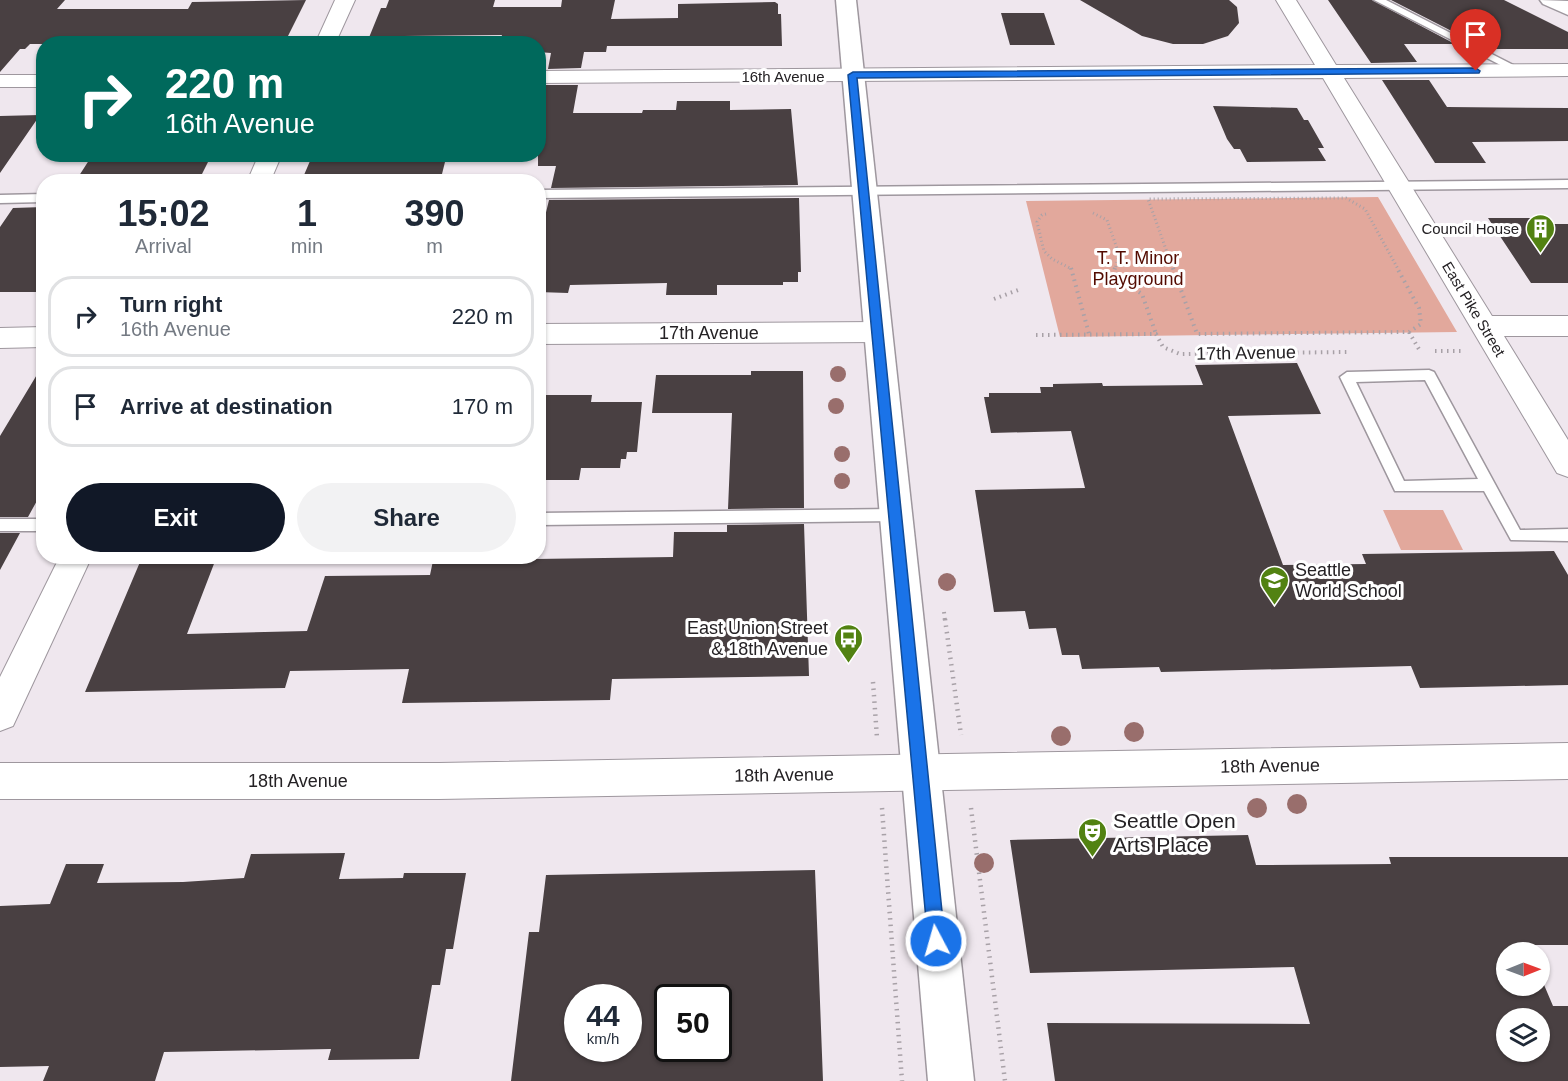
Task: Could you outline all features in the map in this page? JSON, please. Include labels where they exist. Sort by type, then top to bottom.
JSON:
[{"type":"main road","points":[[846,0],[951,1081]]},
{"type":"street","points":[[329,36],[345,0]]},
{"type":"street","name":"East Pike Street","points":[[1286,0],[1568,465]]},
{"type":"street","name":"16th Avenue","points":[[546,77],[1568,70]]},
{"type":"street","points":[[0,81],[36,81]]},
{"type":"street","points":[[1484,326],[1568,326]]},
{"type":"street","name":"17th Avenue","points":[[546,334],[879,333]]},
{"type":"street","points":[[0,338],[36,337]]},
{"type":"street","points":[[0,714],[72,564]]},
{"type":"street","name":"18th Avenue","points":[[0,781],[439,781],[1568,760]]},
{"type":"lane","points":[[1379,0],[1520,71]]},
{"type":"lane","points":[[546,194],[1568,184]]},
{"type":"lane","points":[[0,199],[36,198]]},
{"type":"lane","points":[[1488,485],[1400,487],[1347,376],[1429,375],[1516,536],[1568,535]]},
{"type":"lane","points":[[546,519],[896,514]]},
{"type":"lane","points":[[0,525],[36,525]]},
{"type":"path","points":[[1331,197],[1356,201],[1365,209],[1419,308],[1421,324],[1409,332],[1197,334],[1148,199],[1331,197]]},
{"type":"path","points":[[1036,335],[1156,334],[1142,294],[1124,282],[1114,271],[1119,254],[1107,220],[1093,213]]},
{"type":"path","points":[[1046,214],[1042,215],[1037,222],[1044,251],[1052,259],[1071,267],[1089,334]]},
{"type":"path","points":[[994,299],[1018,290]]},
{"type":"path","points":[[1409,332],[1420,351]]},
{"type":"path","name":"17th Avenue","points":[[1156,334],[1163,347],[1180,354],[1348,352]]},
{"type":"path","points":[[1408,351],[1466,351]]},
{"type":"path","points":[[944,607],[958,716]]},
{"type":"path","points":[[973,823],[1005,1081]]},
{"type":"path","points":[[883,825],[902,1081]]},
{"type":"green space","name":"T. T. Minor Playground","points":[[1378,197],[1457,332],[1060,337],[1026,201]]},
{"type":"green space","points":[[1383,510],[1443,510],[1463,550],[1401,550]]},
{"type":"building","points":[[0,0],[65,0],[57,9],[188,9],[192,2],[306,0],[288,36],[36,36],[36,44],[20,49],[0,72]]},
{"type":"building","points":[[389,0],[495,0],[493,7],[561,7],[562,0],[615,0],[611,19],[678,18],[678,4],[775,2],[778,4],[778,14],[781,14],[782,46],[607,46],[606,52],[584,52],[581,68],[548,69],[551,53],[546,53],[546,36],[370,36],[381,8],[386,8]]},
{"type":"building","points":[[1080,0],[1229,0],[1237,7],[1239,23],[1228,36],[1203,44],[1173,44],[1142,36]]},
{"type":"building","points":[[1328,0],[1372,0],[1455,44],[1404,44],[1417,62],[1371,63]]},
{"type":"building","points":[[1391,0],[1504,0],[1568,32],[1568,49],[1495,49],[1482,42],[1477,44]]},
{"type":"building","points":[[1001,13],[1044,13],[1055,45],[1010,45]]},
{"type":"building","points":[[1382,80],[1429,80],[1447,107],[1568,108],[1568,141],[1472,142],[1486,163],[1435,163]]},
{"type":"building","points":[[546,85],[578,85],[573,113],[642,113],[643,110],[676,110],[677,101],[730,101],[730,110],[791,109],[798,185],[551,188],[556,166],[538,166],[538,162],[546,162]]},
{"type":"building","points":[[1213,106],[1297,108],[1304,120],[1308,120],[1324,148],[1318,148],[1326,161],[1247,162],[1240,149],[1234,149],[1227,139]]},
{"type":"building","points":[[36,115],[36,121],[0,173],[0,116]]},
{"type":"building","points":[[88,162],[208,162],[202,174],[80,174]]},
{"type":"building","points":[[310,162],[445,162],[442,174],[304,174]]},
{"type":"building","points":[[799,198],[801,272],[798,272],[798,282],[783,282],[783,285],[717,285],[717,295],[666,295],[667,283],[570,285],[568,293],[546,292],[546,212],[549,200]]},
{"type":"building","points":[[36,207],[36,292],[0,292],[0,227],[13,208]]},
{"type":"building","name":"Council House","points":[[1488,218],[1540,218],[1544,224],[1568,224],[1568,283],[1531,283]]},
{"type":"building","points":[[1297,363],[1321,414],[1228,416],[1283,565],[1366,564],[1362,554],[1554,551],[1568,575],[1568,685],[1420,688],[1411,666],[1161,672],[1159,667],[1082,669],[1079,655],[1062,655],[1056,628],[1029,629],[1025,611],[994,612],[975,490],[1085,488],[1071,431],[991,433],[984,397],[989,397],[989,393],[1041,393],[1040,387],[1053,387],[1053,384],[1203,385],[1195,365]]},
{"type":"building","points":[[751,371],[803,371],[804,508],[728,509],[732,413],[652,413],[656,375],[751,375]]},
{"type":"building","points":[[36,376],[36,502],[28,517],[0,517],[0,436]]},
{"type":"building","points":[[546,395],[592,395],[591,402],[642,402],[637,452],[627,452],[626,459],[621,459],[620,468],[581,468],[579,480],[546,480]]},
{"type":"building","points":[[804,524],[809,676],[612,679],[610,700],[402,703],[409,669],[290,671],[285,688],[85,692],[139,564],[214,564],[187,634],[307,631],[325,576],[430,575],[432,564],[546,564],[546,559],[673,557],[674,532],[727,532],[727,525]]},
{"type":"building","points":[[0,533],[20,533],[0,570]]},
{"type":"building","points":[[1248,835],[1256,865],[1391,864],[1389,857],[1568,857],[1568,945],[1550,945],[1550,942],[1496,942],[1496,996],[1549,996],[1553,1006],[1568,1006],[1568,1081],[1055,1081],[1047,1023],[1310,1024],[1294,967],[1030,973],[1010,840]]},
{"type":"building","points":[[345,853],[339,879],[403,878],[404,873],[466,873],[453,949],[446,949],[440,985],[432,985],[419,1059],[328,1060],[331,1049],[164,1052],[155,1081],[43,1081],[49,1066],[0,1067],[0,906],[50,904],[66,864],[104,864],[97,883],[183,882],[244,878],[251,854]]},
{"type":"building","points":[[815,870],[823,1081],[511,1081],[529,932],[539,932],[546,875]]},
{"type":"place","name":"Council House","points":[[1540,254]]},
{"type":"place","name":"Seattle World School","points":[[1274,606]]},
{"type":"place","name":"East Union Street & 18th Avenue","points":[[849,664]]},
{"type":"place","name":"Seattle Open Arts Place","points":[[1092,858]]},
{"type":"route","points":[[936,941],[882,358],[853,75],[1476,71]]}]
